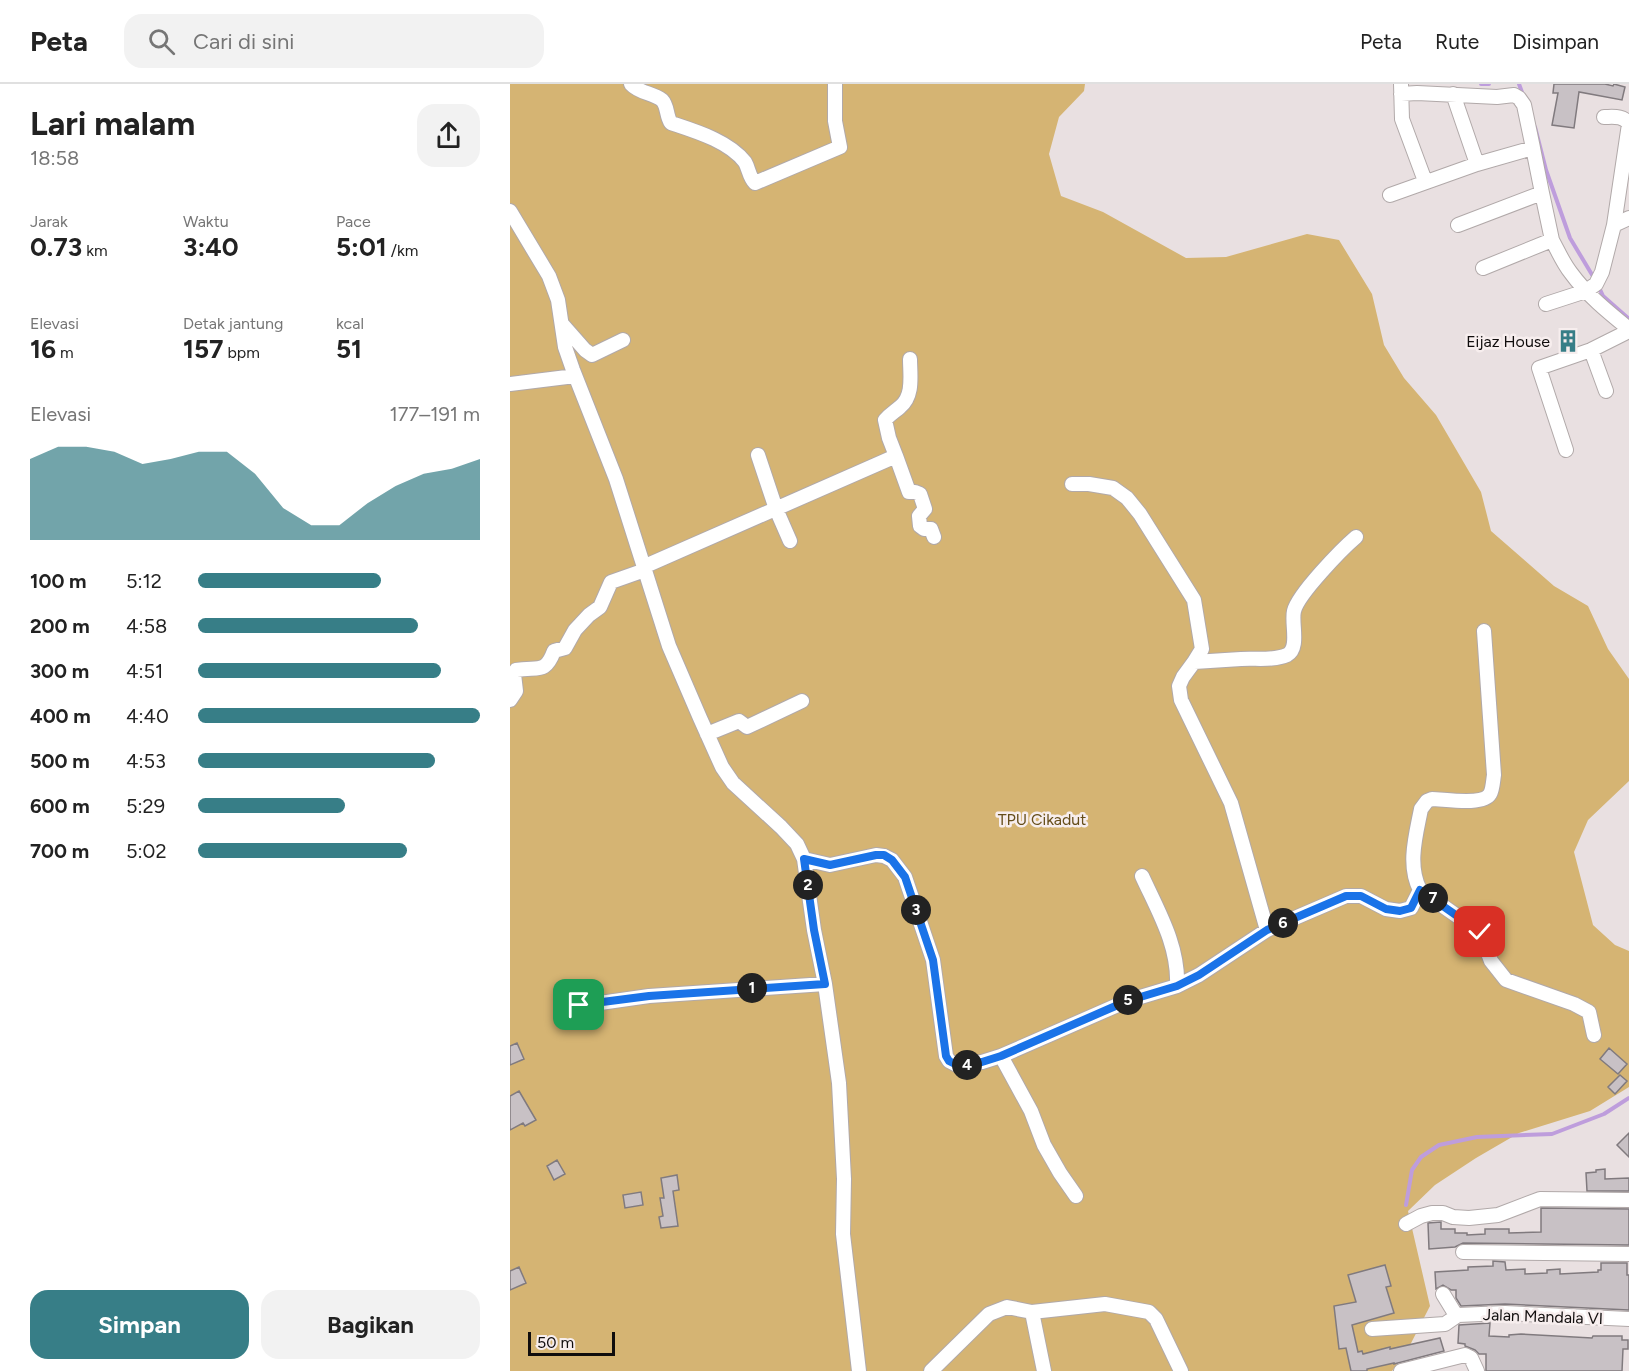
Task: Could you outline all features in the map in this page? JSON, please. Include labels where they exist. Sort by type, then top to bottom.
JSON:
[{"type":"street","points":[[631,84],[660,99],[664,103],[671,123],[719,141],[735,153],[745,163],[755,183],[840,147],[835,121],[835,84]]},
{"type":"street","points":[[1425,181],[1402,119],[1401,89],[1497,97],[1514,95],[1519,98],[1524,105],[1552,240],[1569,271],[1586,291],[1629,330],[1591,350],[1539,368],[1566,450]]},
{"type":"street","points":[[1452,94],[1476,164]]},
{"type":"street","points":[[1546,304],[1586,291],[1596,284],[1602,272],[1614,225],[1629,124],[1621,117],[1604,117]]},
{"type":"street","points":[[1390,195],[1476,164],[1533,148]]},
{"type":"street","points":[[1458,225],[1542,193]]},
{"type":"street","points":[[510,211],[549,276],[558,300],[565,347],[575,376],[616,479],[669,646],[707,734],[722,767],[733,783],[797,844],[804,859],[814,930],[825,984],[842,1113],[843,1234],[859,1371]]},
{"type":"street","points":[[1614,225],[1629,218]]},
{"type":"street","points":[[1484,268],[1552,240]]},
{"type":"street","points":[[563,325],[592,355],[623,340]]},
{"type":"street","points":[[1591,350],[1606,391]]},
{"type":"street","points":[[910,359],[910,394],[901,407],[892,411],[885,420],[889,438],[909,492],[920,494],[925,509],[919,516],[920,526],[924,529],[932,528],[934,537]]},
{"type":"street","points":[[510,384],[575,376]]},
{"type":"street","points":[[758,454],[776,509],[790,541]]},
{"type":"street","points":[[510,700],[516,691],[514,674],[516,670],[545,668],[554,651],[565,648],[575,630],[600,607],[610,582],[897,456]]},
{"type":"street","points":[[1072,484],[1113,488],[1127,498],[1140,514],[1194,600],[1202,649],[1182,677],[1179,686],[1181,700],[1231,803],[1267,930]]},
{"type":"street","points":[[1194,662],[1244,658],[1265,659],[1286,655],[1292,651],[1294,609],[1336,556],[1356,537]]},
{"type":"street","points":[[1484,631],[1494,775],[1491,792],[1485,799],[1472,801],[1432,799],[1427,801],[1421,809],[1413,867],[1415,881],[1420,890],[1480,932],[1491,960],[1506,980],[1574,1004],[1589,1012],[1594,1035]]},
{"type":"street","points":[[707,734],[739,720],[747,727],[802,701]]},
{"type":"street","points":[[804,859],[830,865],[884,855],[892,860],[905,877],[933,960],[946,1056],[949,1061],[957,1065],[969,1065],[1001,1056],[1127,1001],[1177,986],[1199,975],[1267,930],[1315,908],[1354,894],[1386,909],[1400,911],[1411,908],[1420,890]]},
{"type":"street","points":[[1142,876],[1162,918],[1176,957],[1177,986]]},
{"type":"street","points":[[579,1005],[649,996],[825,984]]},
{"type":"street","points":[[1001,1056],[1031,1111],[1044,1144],[1076,1196]]},
{"type":"street","points":[[1406,1224],[1432,1213],[1469,1218],[1498,1215],[1540,1199],[1629,1200]]},
{"type":"street","points":[[1463,1251],[1629,1254]]},
{"type":"street","points":[[1443,1294],[1458,1315]]},
{"type":"street","points":[[931,1371],[989,1314],[1007,1307],[1032,1312],[1105,1304],[1149,1312],[1156,1319],[1180,1371]]},
{"type":"street","points":[[1032,1312],[1044,1371]]},
{"type":"street","name":"Jalan Mandala VI","points":[[1372,1329],[1445,1324],[1458,1315],[1505,1313],[1629,1318]]},
{"type":"street","points":[[1401,1371],[1465,1354],[1471,1358],[1477,1371]]},
{"type":"green space","name":"TPU Cikadut","points":[[510,84],[1085,84],[1084,91],[1059,117],[1049,154],[1061,196],[1103,212],[1186,258],[1226,257],[1307,234],[1339,240],[1372,294],[1384,345],[1404,378],[1436,415],[1481,492],[1491,531],[1554,586],[1588,606],[1608,649],[1629,679],[1629,781],[1588,820],[1574,852],[1593,925],[1615,945],[1629,951],[1629,1087],[1590,1111],[1519,1133],[1435,1185],[1408,1211],[1430,1306],[1407,1351],[1392,1371],[510,1371]]},
{"type":"building","points":[[1554,84],[1613,86],[1614,84],[1625,87],[1622,100],[1579,92],[1574,128],[1552,125],[1558,93],[1553,93]]},
{"type":"building","name":"Eijaz House","points":[[1569,329],[1575,346],[1566,349],[1561,331]]},
{"type":"building","points":[[517,1043],[524,1059],[510,1065],[510,1046]]},
{"type":"building","points":[[1609,1048],[1627,1064],[1618,1074],[1600,1059]]},
{"type":"building","points":[[1620,1075],[1627,1081],[1615,1094],[1608,1087]]},
{"type":"building","points":[[519,1091],[536,1120],[525,1126],[523,1123],[510,1130],[510,1096]]},
{"type":"building","points":[[1629,1133],[1629,1157],[1617,1145]]},
{"type":"building","points":[[557,1160],[565,1174],[554,1180],[547,1166]]},
{"type":"building","points":[[1605,1169],[1605,1179],[1629,1178],[1629,1191],[1587,1191],[1586,1173]]},
{"type":"building","points":[[677,1175],[679,1190],[673,1191],[678,1226],[661,1228],[659,1217],[663,1216],[660,1198],[664,1198],[661,1178]]},
{"type":"building","points":[[641,1192],[643,1205],[625,1208],[623,1195]]},
{"type":"building","points":[[1541,1208],[1629,1209],[1629,1245],[1463,1243],[1455,1247],[1429,1249],[1428,1223],[1441,1222],[1441,1229],[1455,1229],[1455,1233],[1467,1233],[1467,1235],[1485,1234],[1485,1229],[1509,1229],[1509,1233],[1541,1232]]},
{"type":"building","points":[[1493,1261],[1505,1262],[1506,1270],[1525,1269],[1525,1274],[1547,1273],[1547,1270],[1560,1269],[1560,1274],[1598,1272],[1601,1270],[1601,1263],[1627,1263],[1629,1310],[1505,1304],[1461,1306],[1456,1298],[1456,1290],[1443,1285],[1436,1289],[1435,1272],[1493,1266]]},
{"type":"building","points":[[1385,1265],[1391,1286],[1386,1287],[1394,1313],[1352,1325],[1358,1352],[1362,1351],[1363,1354],[1440,1338],[1444,1351],[1367,1369],[1367,1371],[1351,1371],[1346,1348],[1339,1349],[1334,1306],[1356,1302],[1348,1275]]},
{"type":"building","points":[[519,1267],[526,1283],[510,1290],[510,1271]]},
{"type":"building","points":[[1490,1323],[1489,1336],[1509,1337],[1509,1335],[1521,1334],[1592,1338],[1593,1336],[1622,1336],[1622,1340],[1628,1340],[1628,1349],[1623,1349],[1622,1371],[1486,1371],[1486,1354],[1479,1354],[1465,1344],[1458,1343],[1459,1325]]},
{"type":"waterway","points":[[1481,84],[1489,84]]},
{"type":"waterway","points":[[1519,84],[1523,95]]},
{"type":"waterway","points":[[1535,127],[1546,170],[1570,238],[1594,278]]},
{"type":"waterway","points":[[1598,285],[1603,296],[1629,319]]},
{"type":"waterway","points":[[1406,1205],[1412,1170],[1421,1157],[1439,1145],[1477,1137],[1552,1134],[1604,1114],[1629,1098]]},
{"type":"place","name":"Eijaz House","points":[[1568,341]]},
{"type":"route","points":[[579,1005],[649,996],[825,984],[814,930],[804,859],[830,865],[884,855],[892,860],[905,877],[933,960],[946,1056],[949,1061],[957,1065],[969,1065],[1001,1056],[1127,1001],[1177,986],[1199,975],[1267,930],[1346,896],[1354,894],[1386,909],[1400,911],[1411,908],[1420,890],[1480,932]]}]
